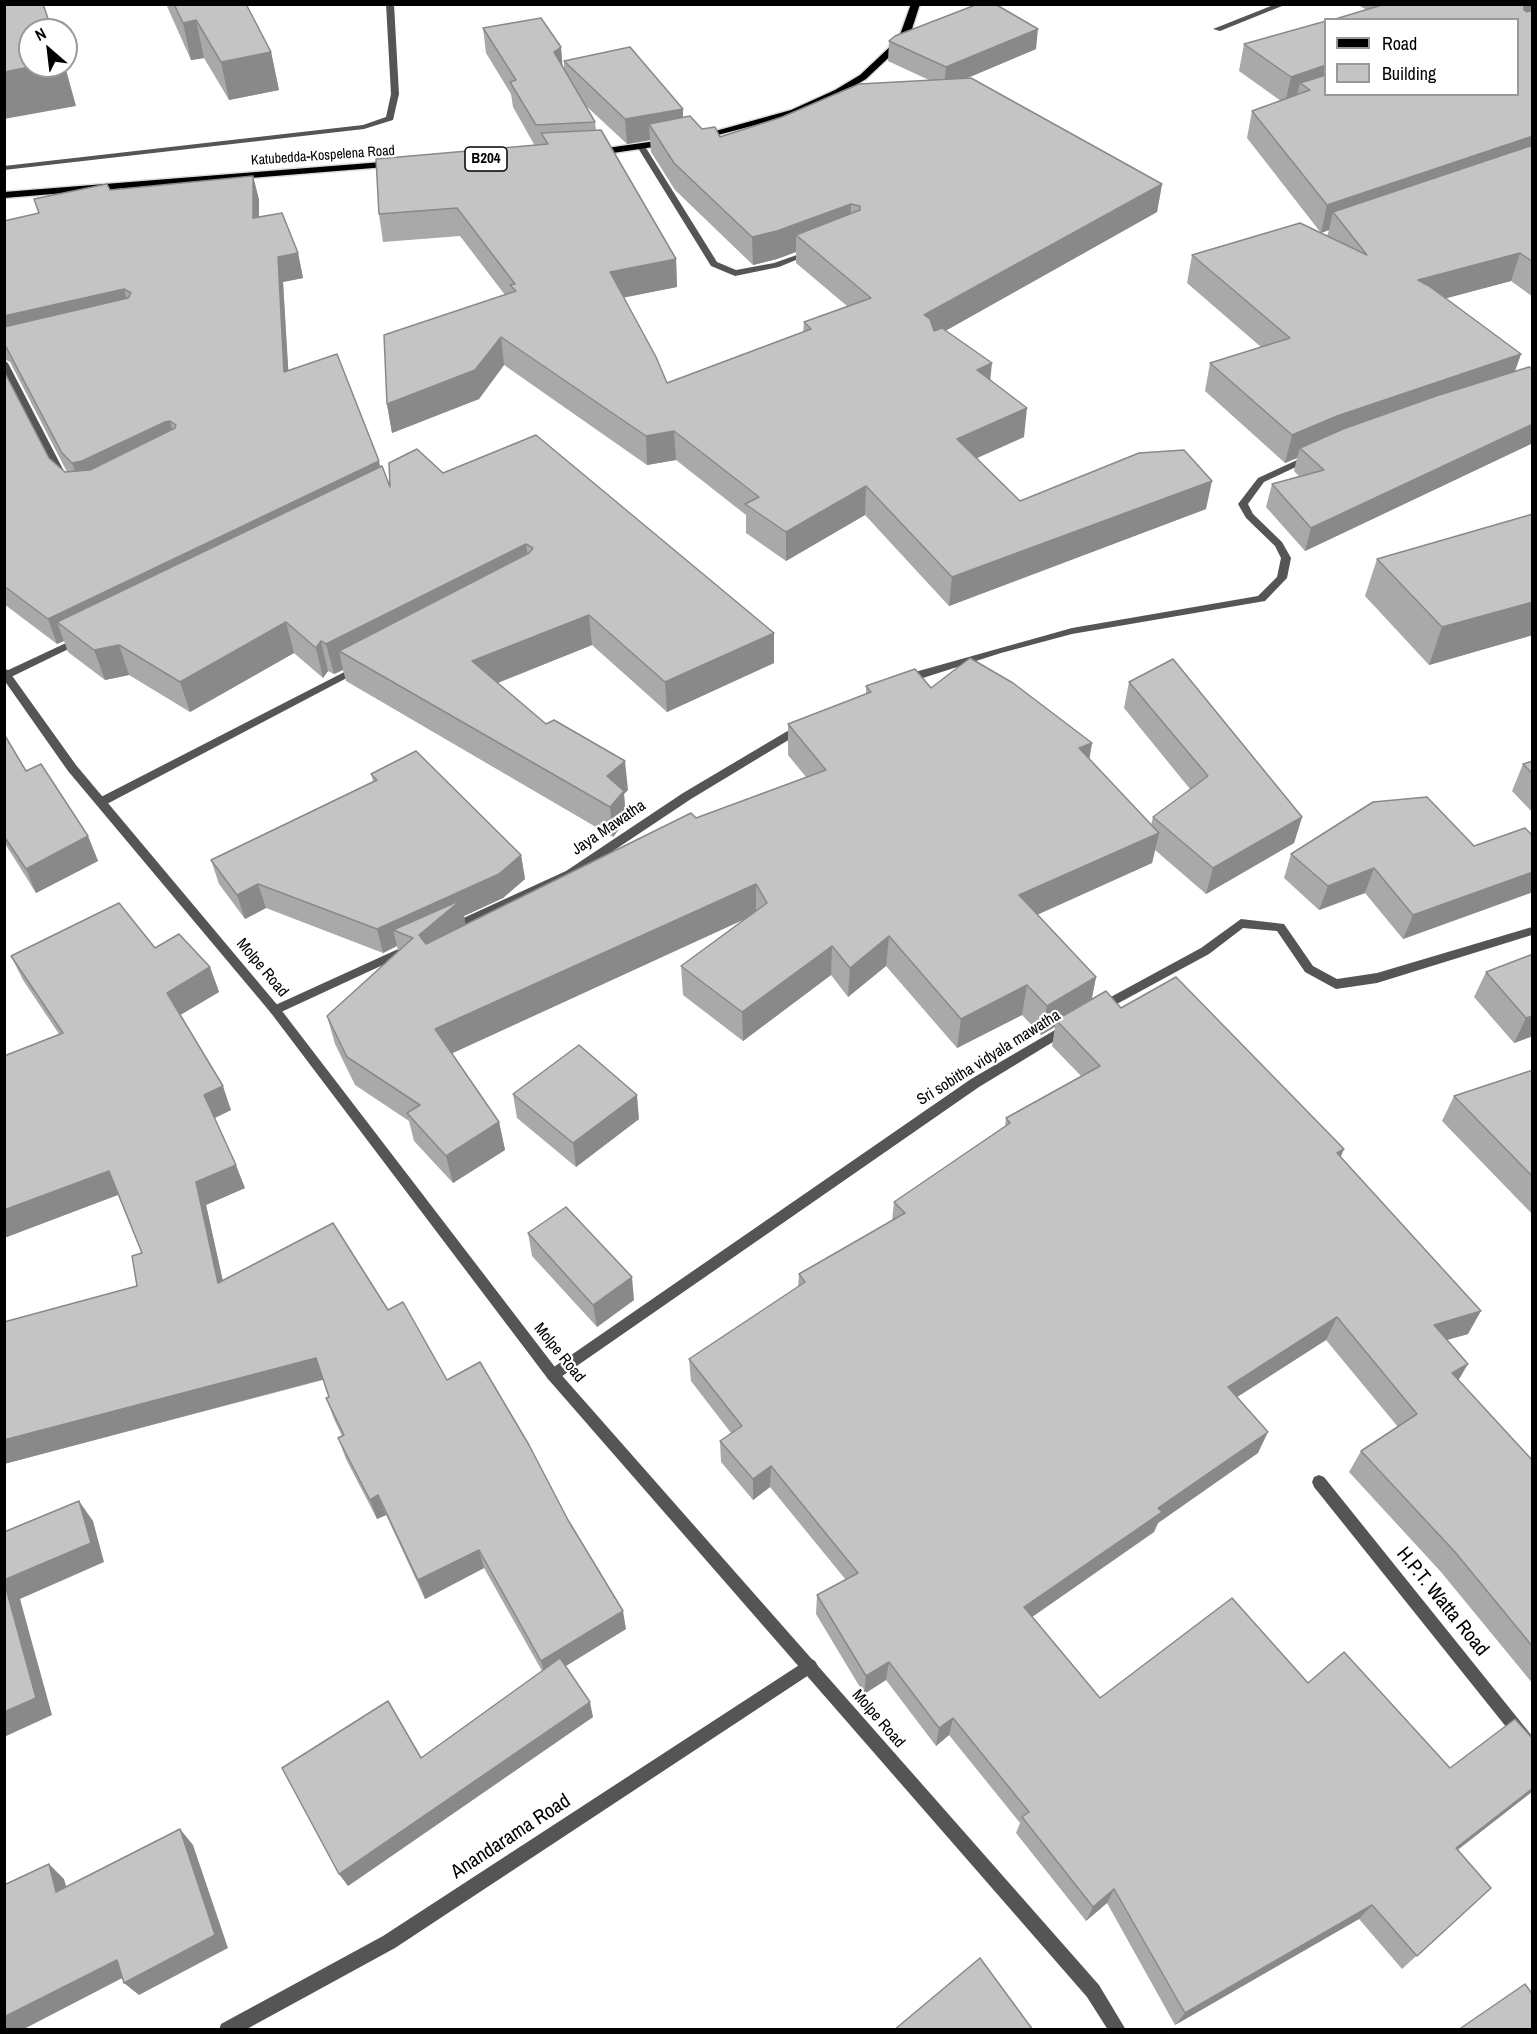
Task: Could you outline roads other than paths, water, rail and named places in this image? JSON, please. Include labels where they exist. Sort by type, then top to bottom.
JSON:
[{"type":"main road","points":[[688,139],[794,112],[838,92],[863,77],[898,44],[906,32],[916,4]]},
{"type":"main road","points":[[584,154],[642,148],[677,141]]},
{"type":"main road","name":"Katubedda-Kospelena Road","points":[[4,195],[410,163]]},
{"type":"street","points":[[4,168],[364,126],[390,118],[395,94],[390,4]]},
{"type":"street","points":[[1217,29],[1284,4]]},
{"type":"street","points":[[642,148],[714,264],[735,273],[776,265],[821,249]]},
{"type":"street","points":[[4,363],[65,482],[72,488]]},
{"type":"street","points":[[897,683],[942,667],[1072,631],[1261,598],[1282,578],[1286,558],[1279,544],[1249,516],[1243,504],[1261,480],[1324,452]]},
{"type":"street","points":[[6,674],[92,634]]},
{"type":"street","points":[[101,802],[372,660]]},
{"type":"street","name":"Molpe Road","points":[[6,674],[72,768],[275,1010],[554,1375],[1093,1991],[1118,2030]]},
{"type":"street","name":"Jaya Mawatha","points":[[444,932],[570,874],[687,796],[788,733],[810,723]]},
{"type":"street","name":"Sri sobitha vidyala mawatha","points":[[554,1375],[975,1083],[1086,1017],[1205,951],[1241,923],[1280,927],[1309,969],[1336,984],[1377,978],[1533,931]]},
{"type":"street","points":[[275,1010],[423,942]]},
{"type":"street","name":"H.P.T. Watta Road","points":[[1319,1482],[1533,1748]]},
{"type":"street","name":"Anandarama Road","points":[[227,2030],[389,1942],[810,1666]]}]
